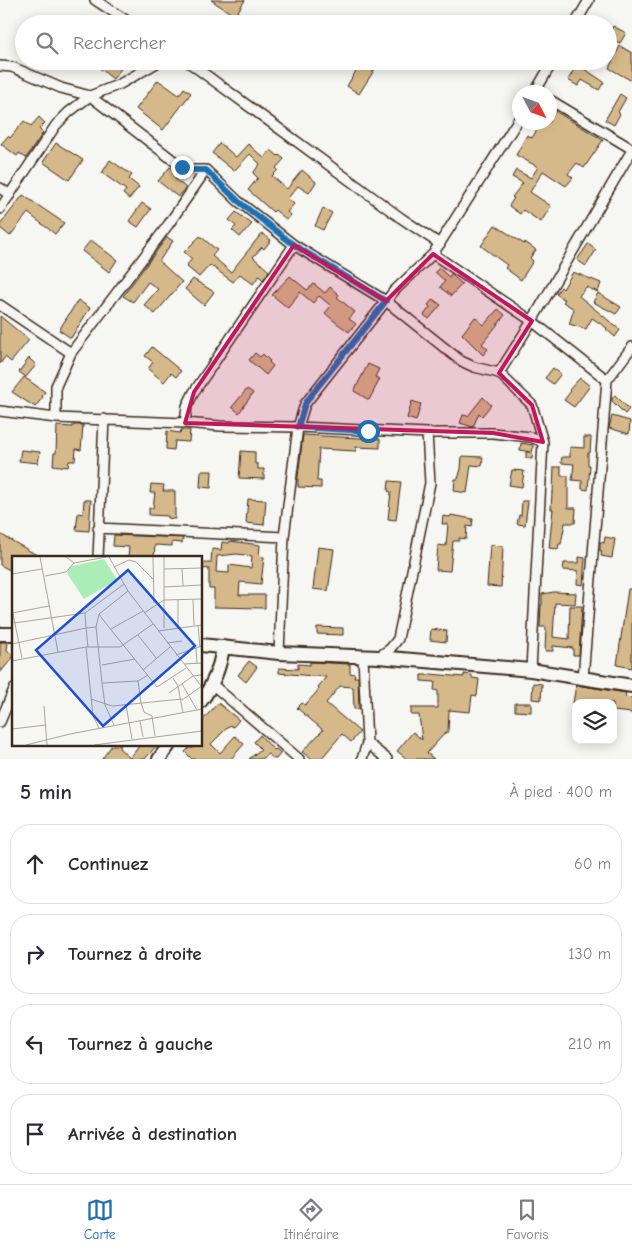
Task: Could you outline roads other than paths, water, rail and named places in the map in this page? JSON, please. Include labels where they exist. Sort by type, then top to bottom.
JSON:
[{"type":"street","points":[[95,0],[118,15]]},
{"type":"street","points":[[581,15],[589,0]]},
{"type":"street","points":[[0,66],[15,68]]},
{"type":"street","points":[[19,70],[62,88],[90,96],[182,167],[189,170],[206,170],[238,201],[294,245],[386,301],[461,361],[474,367],[499,372],[532,405],[542,442],[531,670]]},
{"type":"street","points":[[0,209],[56,125],[69,112],[90,96],[120,84],[144,70]]},
{"type":"street","points":[[199,70],[401,218],[440,244]]},
{"type":"street","points":[[540,85],[548,70]]},
{"type":"street","points":[[499,372],[532,321],[632,150],[557,104]]},
{"type":"street","points":[[279,653],[284,537],[298,427],[305,404],[394,291],[434,254],[512,130]]},
{"type":"street","points":[[56,418],[56,386],[71,353],[163,233],[206,170]]},
{"type":"street","points":[[0,188],[10,195]]},
{"type":"street","points":[[185,423],[188,406],[194,392],[294,245]]},
{"type":"street","points":[[434,254],[532,321],[607,380]]},
{"type":"street","points":[[0,305],[71,353]]},
{"type":"street","points":[[583,678],[607,380],[632,347]]},
{"type":"street","points":[[0,411],[56,418],[220,426],[298,427],[426,433],[493,433],[531,437],[542,442]]},
{"type":"street","points":[[98,556],[104,419]]},
{"type":"street","points":[[378,657],[390,649],[398,639],[430,483],[426,433]]},
{"type":"street","points":[[98,528],[284,537]]},
{"type":"street","points":[[202,645],[279,653],[378,657],[531,670],[632,686]]},
{"type":"street","points":[[202,700],[213,685],[221,665],[223,647]]},
{"type":"street","points":[[362,759],[367,743],[363,657]]},
{"type":"street","points":[[213,685],[299,759]]},
{"type":"street","points":[[0,722],[12,694]]},
{"type":"street","points":[[367,743],[387,759]]},
{"type":"street","points":[[162,758],[168,746]]}]
